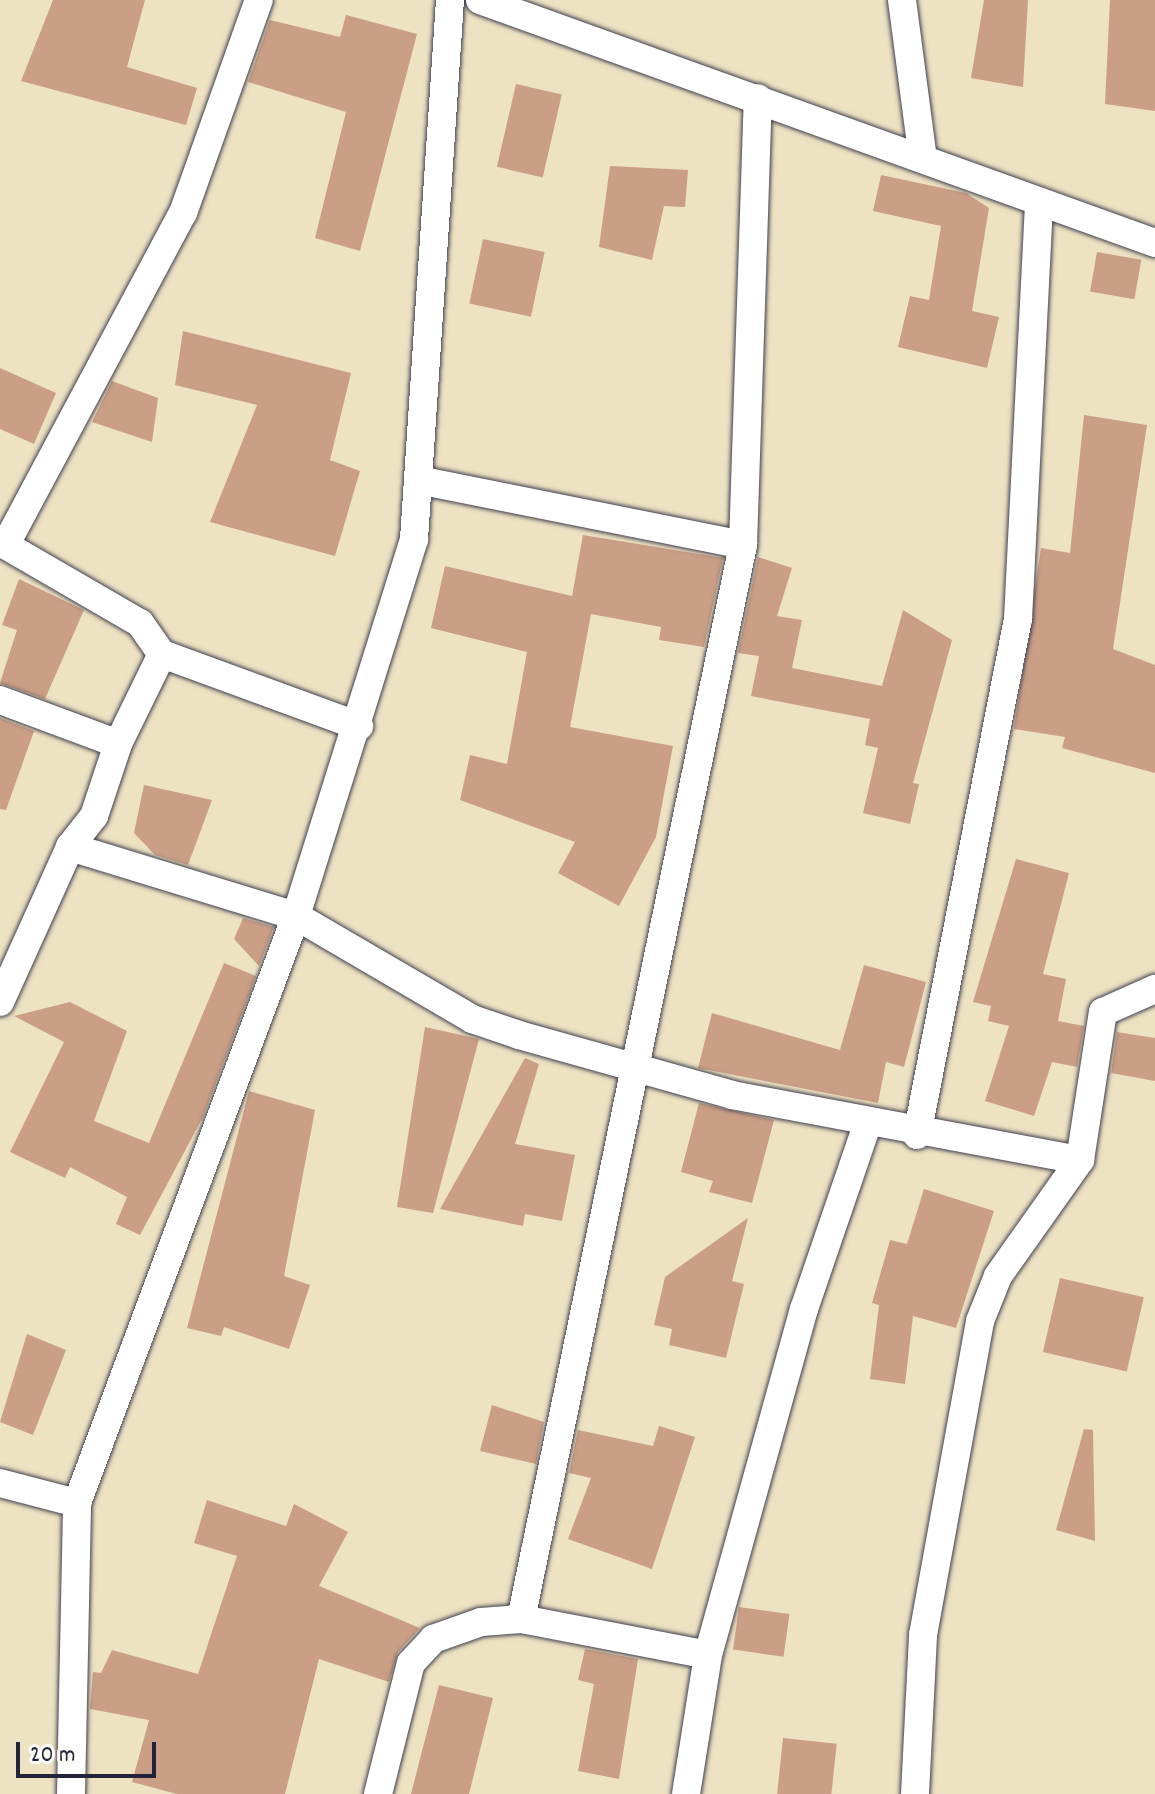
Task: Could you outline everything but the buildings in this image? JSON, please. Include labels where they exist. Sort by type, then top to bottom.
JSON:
[{"type":"lane","points":[[259,0],[183,213],[3,543],[140,623],[162,654],[359,726]]},
{"type":"lane","points":[[71,1794],[77,1503],[296,916],[359,726],[414,539],[423,481],[450,0]]},
{"type":"lane","points":[[480,0],[532,8],[1039,205],[1155,243]]},
{"type":"lane","points":[[902,0],[923,159]]},
{"type":"lane","points":[[521,1619],[743,545],[758,98]]},
{"type":"lane","points":[[917,1135],[1018,619],[1039,205]]},
{"type":"lane","points":[[423,481],[743,545]]},
{"type":"lane","points":[[0,1002],[70,847],[94,816],[118,744],[162,654]]},
{"type":"lane","points":[[0,700],[118,744]]},
{"type":"lane","points":[[70,847],[296,916],[472,1019],[634,1071],[917,1135],[1080,1160]]},
{"type":"lane","points":[[915,1794],[923,1635],[980,1321],[998,1276],[1080,1160],[1103,1012],[1155,989]]},
{"type":"lane","points":[[686,1794],[708,1655],[804,1309],[868,1122]]},
{"type":"lane","points":[[0,1483],[77,1503]]},
{"type":"lane","points":[[378,1794],[411,1663],[433,1639],[481,1622],[521,1619],[708,1655]]}]
